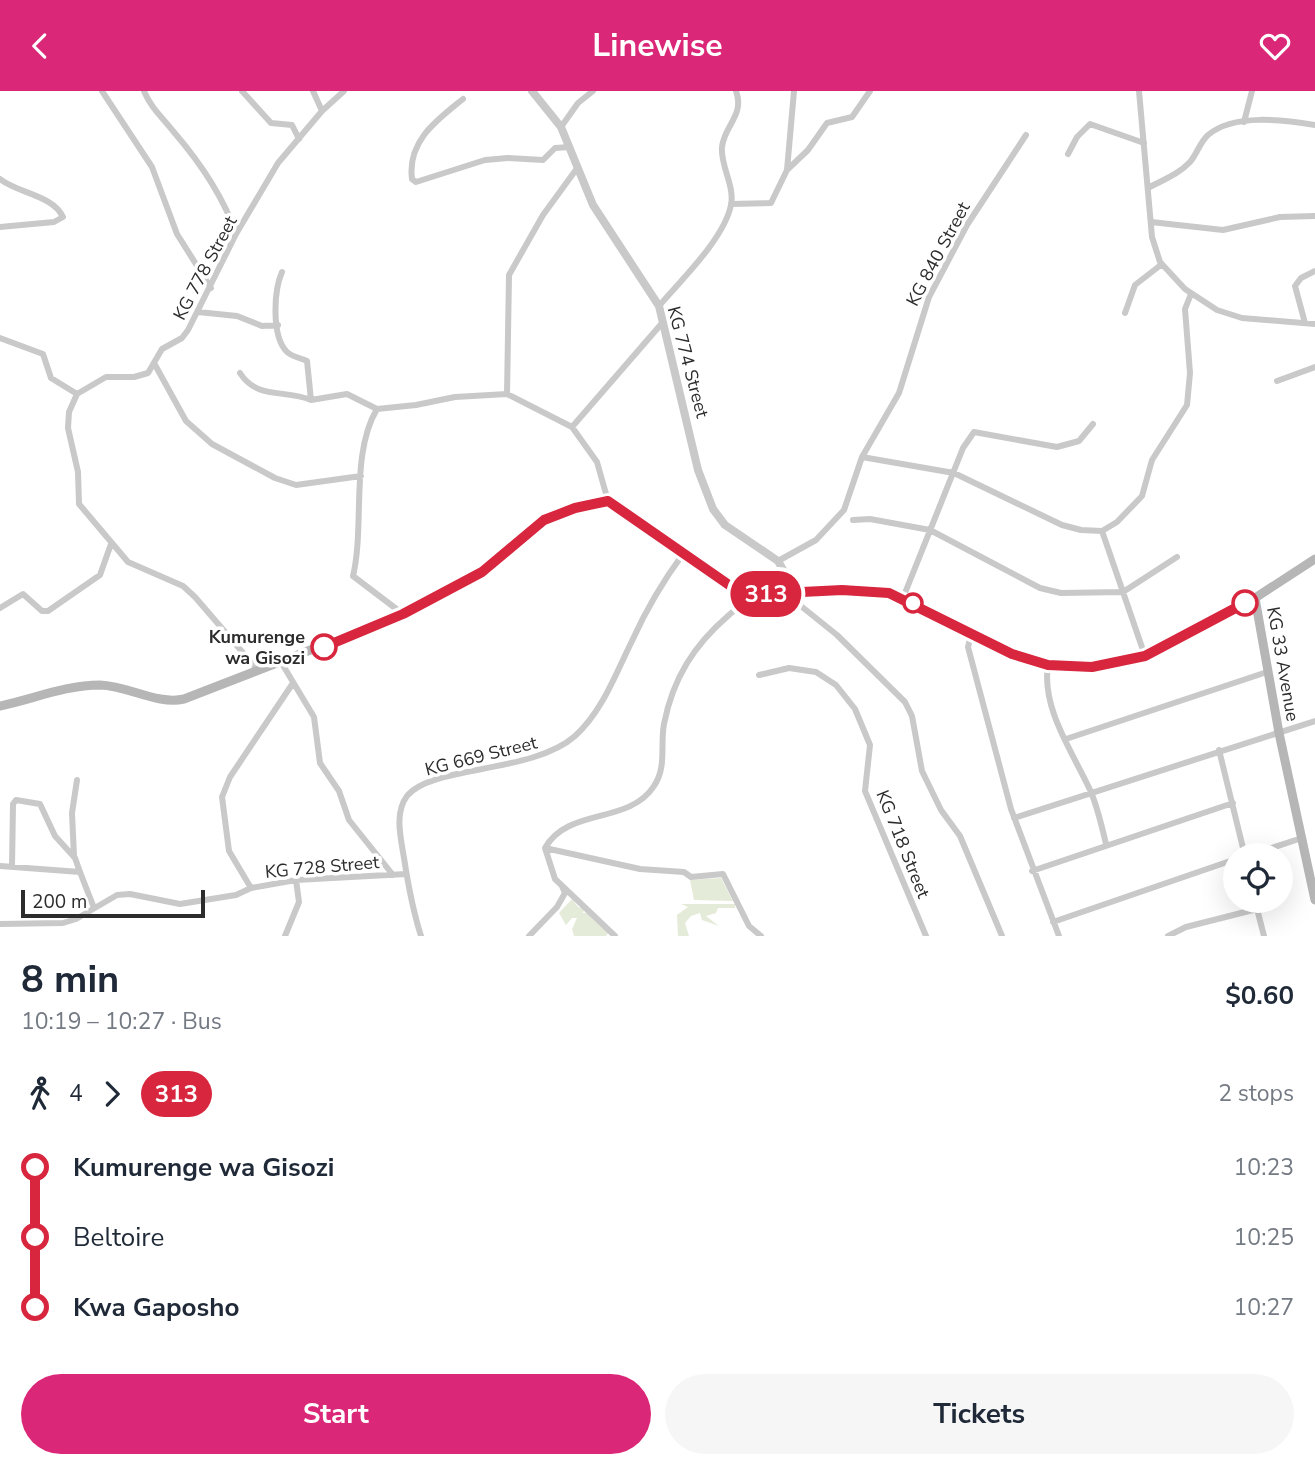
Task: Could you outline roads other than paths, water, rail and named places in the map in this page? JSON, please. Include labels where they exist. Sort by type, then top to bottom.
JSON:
[{"type":"main road","points":[[0,706],[91,685],[116,686],[174,702],[403,614],[491,565],[544,520],[575,508],[608,501],[640,520],[721,582],[761,594],[869,591],[903,598],[1012,654],[1048,665],[1092,667],[1145,656],[1255,598],[1315,559]]},
{"type":"main road","name":"KG 33 Avenue","points":[[1255,598],[1279,733],[1315,900]]},
{"type":"street","points":[[102,91],[152,167],[177,234],[211,288]]},
{"type":"street","points":[[144,91],[154,110],[173,130],[206,178],[230,216],[236,234]]},
{"type":"street","points":[[242,91],[271,123],[292,125],[299,139]]},
{"type":"street","points":[[313,91],[322,111]]},
{"type":"street","name":"KG 778 Street","points":[[77,394],[106,377],[141,375],[150,370],[162,349],[182,338],[211,288],[236,234],[278,163],[322,111],[344,91]]},
{"type":"street","name":"KG 774 Street","points":[[532,91],[561,127],[593,205],[659,306],[698,470],[713,509],[726,525],[778,561],[797,594]]},
{"type":"street","points":[[561,127],[578,103],[593,91]]},
{"type":"street","points":[[659,306],[715,238],[732,204],[722,150],[724,138],[735,121],[739,106],[737,91]]},
{"type":"street","points":[[732,204],[771,203],[786,170],[794,91]]},
{"type":"street","points":[[786,170],[808,150],[827,123],[852,117],[870,91]]},
{"type":"street","points":[[1139,91],[1151,222],[1156,251],[1162,264],[1191,294],[1217,310],[1242,318],[1315,324]]},
{"type":"street","points":[[1244,122],[1252,91]]},
{"type":"street","points":[[463,99],[422,134],[412,167],[412,180],[416,182],[485,160],[543,160],[555,148],[570,147]]},
{"type":"street","points":[[1148,188],[1184,169],[1207,136],[1244,122],[1282,120],[1315,125]]},
{"type":"street","points":[[1068,154],[1088,124],[1143,143]]},
{"type":"street","name":"KG 840 Street","points":[[778,561],[816,540],[832,526],[844,510],[862,457],[899,393],[929,297],[967,225],[1026,135]]},
{"type":"street","points":[[507,394],[509,275],[543,215],[578,167]]},
{"type":"street","points":[[0,179],[29,192],[60,211],[63,217],[54,222],[0,227]]},
{"type":"street","points":[[1151,222],[1223,230],[1280,217],[1315,216]]},
{"type":"street","points":[[1125,313],[1135,285],[1162,264]]},
{"type":"street","points":[[1306,323],[1295,286],[1301,278],[1315,271]]},
{"type":"street","points":[[282,272],[275,291],[278,325],[286,351],[307,361],[311,400]]},
{"type":"street","points":[[862,457],[954,473],[1062,525],[1081,530],[1102,531],[1117,522],[1142,496],[1152,460],[1187,405],[1190,373],[1185,309],[1191,294]]},
{"type":"street","points":[[198,312],[237,316],[262,325],[278,325]]},
{"type":"street","points":[[572,427],[663,322]]},
{"type":"street","points":[[0,338],[43,354],[51,378],[77,394],[69,412],[68,428],[78,472],[76,497],[79,504],[128,562],[183,586],[257,669]]},
{"type":"street","points":[[153,363],[186,421],[212,444],[275,478],[296,485],[361,476]]},
{"type":"street","points":[[1277,381],[1315,367]]},
{"type":"street","points":[[240,373],[245,381],[264,393],[298,395],[311,400],[347,394],[377,409],[455,397],[507,394],[572,427],[597,462],[608,501]]},
{"type":"street","points":[[377,409],[370,423],[361,476],[359,548],[354,579],[373,589],[403,614]]},
{"type":"street","points":[[903,598],[954,473],[974,432],[1042,447],[1057,447],[1079,441],[1093,424]]},
{"type":"street","points":[[853,520],[870,519],[930,530],[1048,591],[1124,591],[1177,557]]},
{"type":"street","points":[[1102,531],[1145,656]]},
{"type":"street","points":[[0,608],[23,594],[42,611],[48,611],[100,575],[111,544]]},
{"type":"street","name":"KG 669 Street","points":[[421,936],[406,874],[399,823],[406,797],[418,787],[443,778],[531,761],[555,751],[576,735],[603,701],[666,576],[683,554]]},
{"type":"street","points":[[545,848],[561,828],[627,807],[654,787],[662,772],[663,729],[672,692],[683,667],[698,644],[717,625],[745,601],[761,594]]},
{"type":"street","points":[[786,594],[837,635],[905,702],[912,716],[922,771],[942,810],[960,836],[1002,936]]},
{"type":"street","points":[[971,635],[968,647],[1014,818],[1059,936]]},
{"type":"street","points":[[281,662],[314,717],[320,763],[339,791],[349,820],[393,875]]},
{"type":"street","points":[[1048,665],[1047,680],[1052,703],[1091,792],[1106,844]]},
{"type":"street","name":"KG 718 Street","points":[[759,675],[789,668],[816,672],[836,685],[855,709],[870,745],[864,786],[867,799],[926,936]]},
{"type":"street","points":[[1066,739],[1267,672]]},
{"type":"street","points":[[251,888],[229,851],[222,797],[230,777],[293,683]]},
{"type":"street","points":[[1014,818],[1315,721]]},
{"type":"street","points":[[1219,750],[1243,843]]},
{"type":"street","points":[[76,780],[72,813],[75,858],[93,908]]},
{"type":"street","points":[[12,867],[13,804],[16,800],[40,804],[55,836],[75,858]]},
{"type":"street","points":[[1032,871],[1233,803]]},
{"type":"street","points":[[1286,843],[1302,838]]},
{"type":"street","points":[[529,936],[557,907],[565,893],[555,879],[545,848]]},
{"type":"street","points":[[545,848],[640,869],[684,872],[691,877],[723,874],[749,926],[761,936]]},
{"type":"street","points":[[1053,922],[1223,863]]},
{"type":"street","points":[[0,866],[80,871]]},
{"type":"street","name":"KG 728 Street","points":[[0,924],[63,923],[117,895],[130,894],[180,904],[236,895],[251,888],[296,880],[406,874]]},
{"type":"street","points":[[555,879],[615,936]]},
{"type":"street","points":[[285,936],[299,902],[296,880]]},
{"type":"street","points":[[1168,936],[1186,927],[1231,913]]},
{"type":"street","points":[[1258,913],[1264,936]]},
{"type":"place","name":"Kumurenge wa Gisozi","points":[[324,647]]}]
